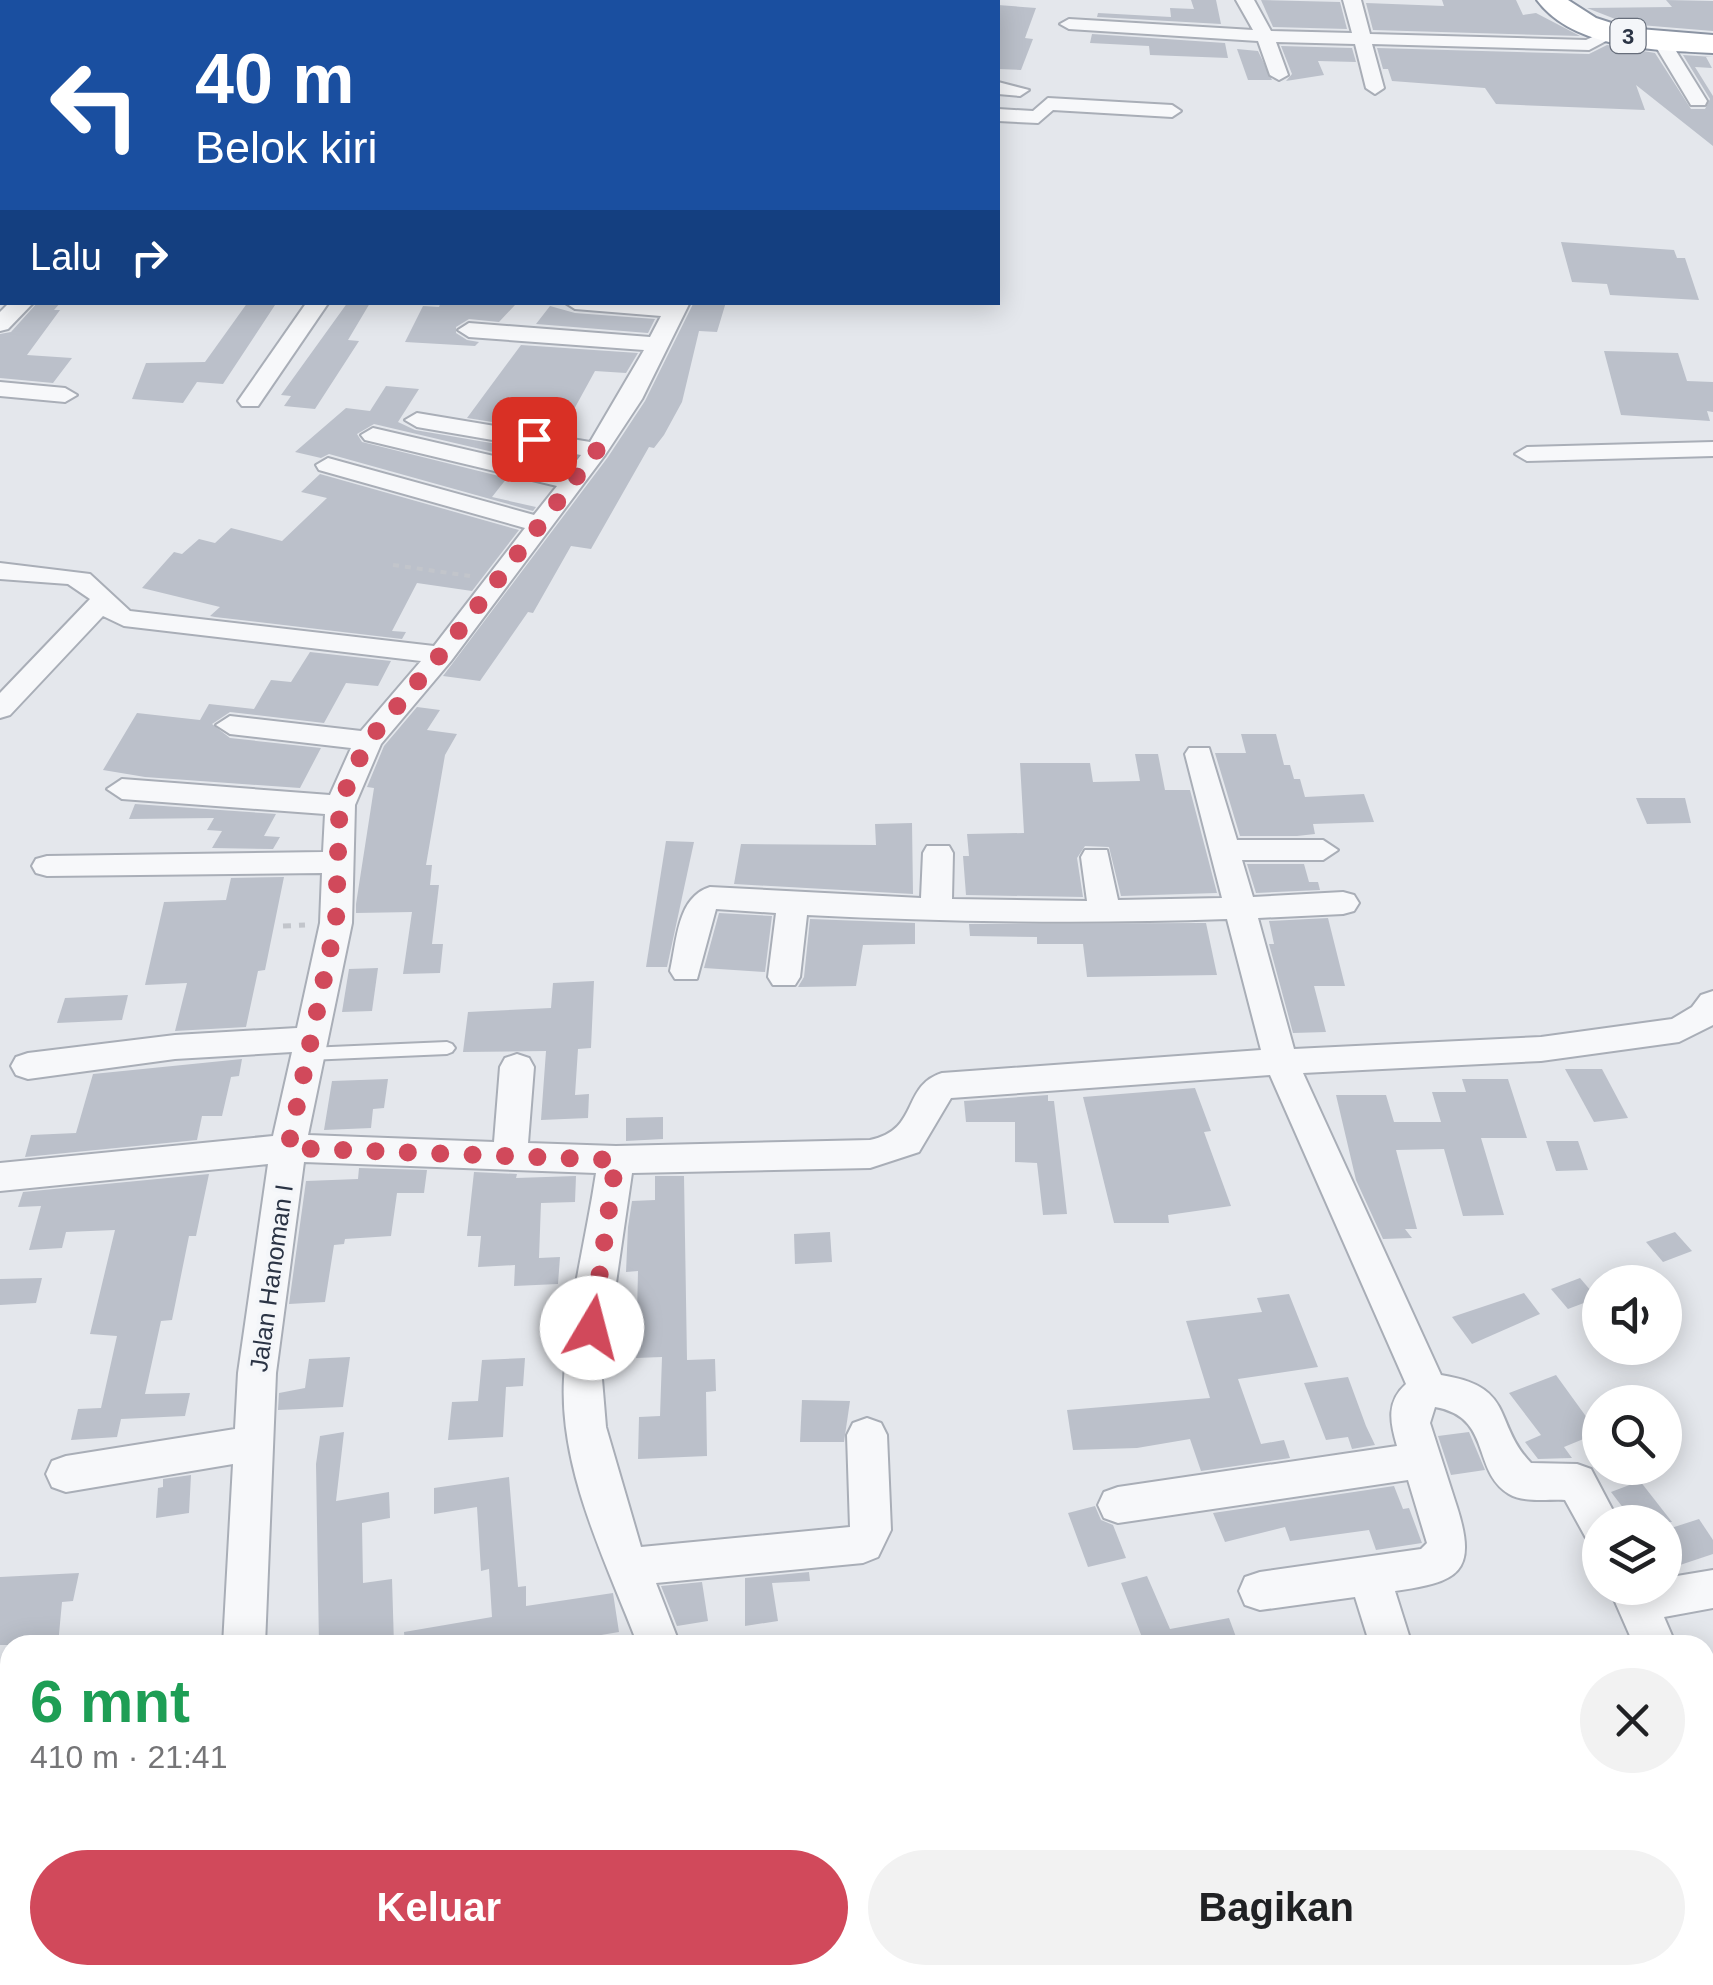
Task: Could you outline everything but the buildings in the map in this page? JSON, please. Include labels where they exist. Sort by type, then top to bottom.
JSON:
[{"type":"highway","name":"3","points":[[1551,0],[1574,17],[1614,32],[1662,42],[1713,44]]},
{"type":"street","points":[[1245,0],[1265,36],[1279,75]]},
{"type":"street","points":[[1352,0],[1376,88]]},
{"type":"street","points":[[1069,24],[1265,36],[1589,45],[1614,32]]},
{"type":"street","points":[[1662,42],[1698,101]]},
{"type":"street","points":[[1000,88],[1020,90]]},
{"type":"street","points":[[1000,114],[1038,117],[1049,98],[1172,112]]},
{"type":"street","points":[[0,324],[20,305]]},
{"type":"street","points":[[250,401],[316,305]]},
{"type":"street","points":[[651,305],[676,306]]},
{"type":"street","name":"Jalan Hanoman I","points":[[244,1635],[252,1444],[288,1148],[336,922],[340,805],[368,741],[441,654],[597,450],[630,398],[676,306]]},
{"type":"street","points":[[470,330],[654,344]]},
{"type":"street","points":[[0,388],[65,394]]},
{"type":"street","points":[[417,420],[597,450]]},
{"type":"street","points":[[373,435],[572,482]]},
{"type":"street","points":[[1528,454],[1713,449]]},
{"type":"street","points":[[328,466],[538,524]]},
{"type":"street","points":[[0,571],[84,582],[124,618],[441,654]]},
{"type":"street","points":[[0,709],[102,602]]},
{"type":"street","points":[[230,725],[368,741]]},
{"type":"street","points":[[1199,754],[1237,909],[1281,1062],[1428,1390]]},
{"type":"street","points":[[122,789],[340,805]]},
{"type":"street","points":[[1224,850],[1323,850]]},
{"type":"street","points":[[936,912],[938,853]]},
{"type":"street","points":[[1096,857],[1104,914]]},
{"type":"street","points":[[46,866],[340,862]]},
{"type":"street","points":[[686,970],[705,899],[936,912],[1104,914],[1342,902]]},
{"type":"street","points":[[784,977],[793,904]]},
{"type":"street","points":[[0,1176],[288,1148],[616,1160],[891,1152],[918,1133],[935,1092],[942,1086],[1598,1043],[1679,1030],[1704,1015],[1713,1003]]},
{"type":"street","points":[[28,1066],[174,1047],[310,1046]]},
{"type":"street","points":[[510,1156],[518,1066]]},
{"type":"street","points":[[616,1160],[583,1380],[592,1469],[655,1635]]},
{"type":"street","points":[[1260,1591],[1432,1566],[1446,1553],[1448,1543],[1409,1414],[1418,1395],[1428,1390],[1456,1394],[1490,1419],[1522,1481],[1577,1482],[1589,1505]]},
{"type":"street","points":[[628,1567],[863,1544],[871,1530],[867,1435]]},
{"type":"street","points":[[66,1474],[252,1444]]},
{"type":"street","points":[[1118,1505],[1422,1460]]},
{"type":"street","points":[[1370,1578],[1388,1635]]},
{"type":"street","points":[[1682,1591],[1713,1589]]},
{"type":"street","points":[[1638,1605],[1651,1635]]},
{"type":"lane","points":[[310,1046],[447,1048]]},
{"type":"path","points":[[393,565],[498,580]]},
{"type":"route","points":[[534,439],[597,450],[441,654],[368,741],[348,782],[340,805],[336,922],[288,1148],[616,1160],[592,1328]]}]
